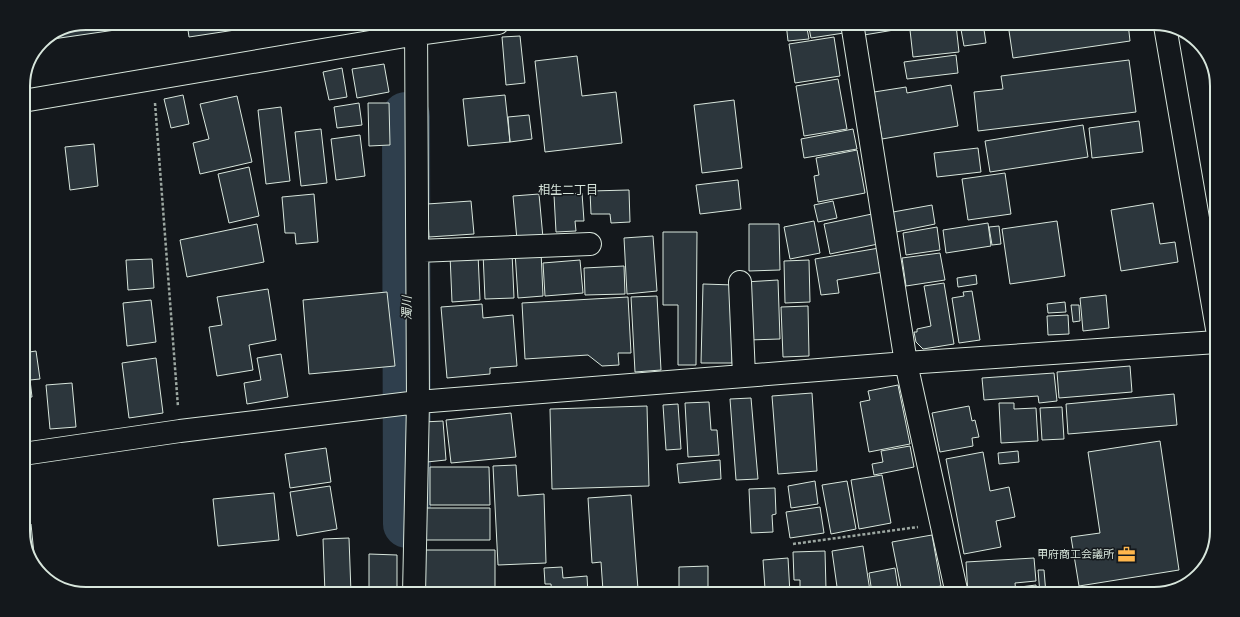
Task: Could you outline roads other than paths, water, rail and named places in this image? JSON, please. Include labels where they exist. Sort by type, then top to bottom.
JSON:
[{"type":"street","points":[[30,101],[406,30]]},
{"type":"street","points":[[414,587],[418,251],[417,30]]},
{"type":"street","points":[[853,30],[906,363],[956,587]]},
{"type":"street","points":[[1166,31],[1210,289]]},
{"type":"street","points":[[418,251],[590,244]]},
{"type":"street","points":[[740,282],[744,376]]},
{"type":"street","points":[[30,453],[180,431],[417,402],[906,363],[1210,342]]},
{"type":"waterway","name":"濁川","points":[[406,116],[407,524]]},
{"type":"place","name":"甲府商工会議所","points":[[1127,554]]},
{"type":"district","name":"相生二丁目","points":[[568,189]]}]
